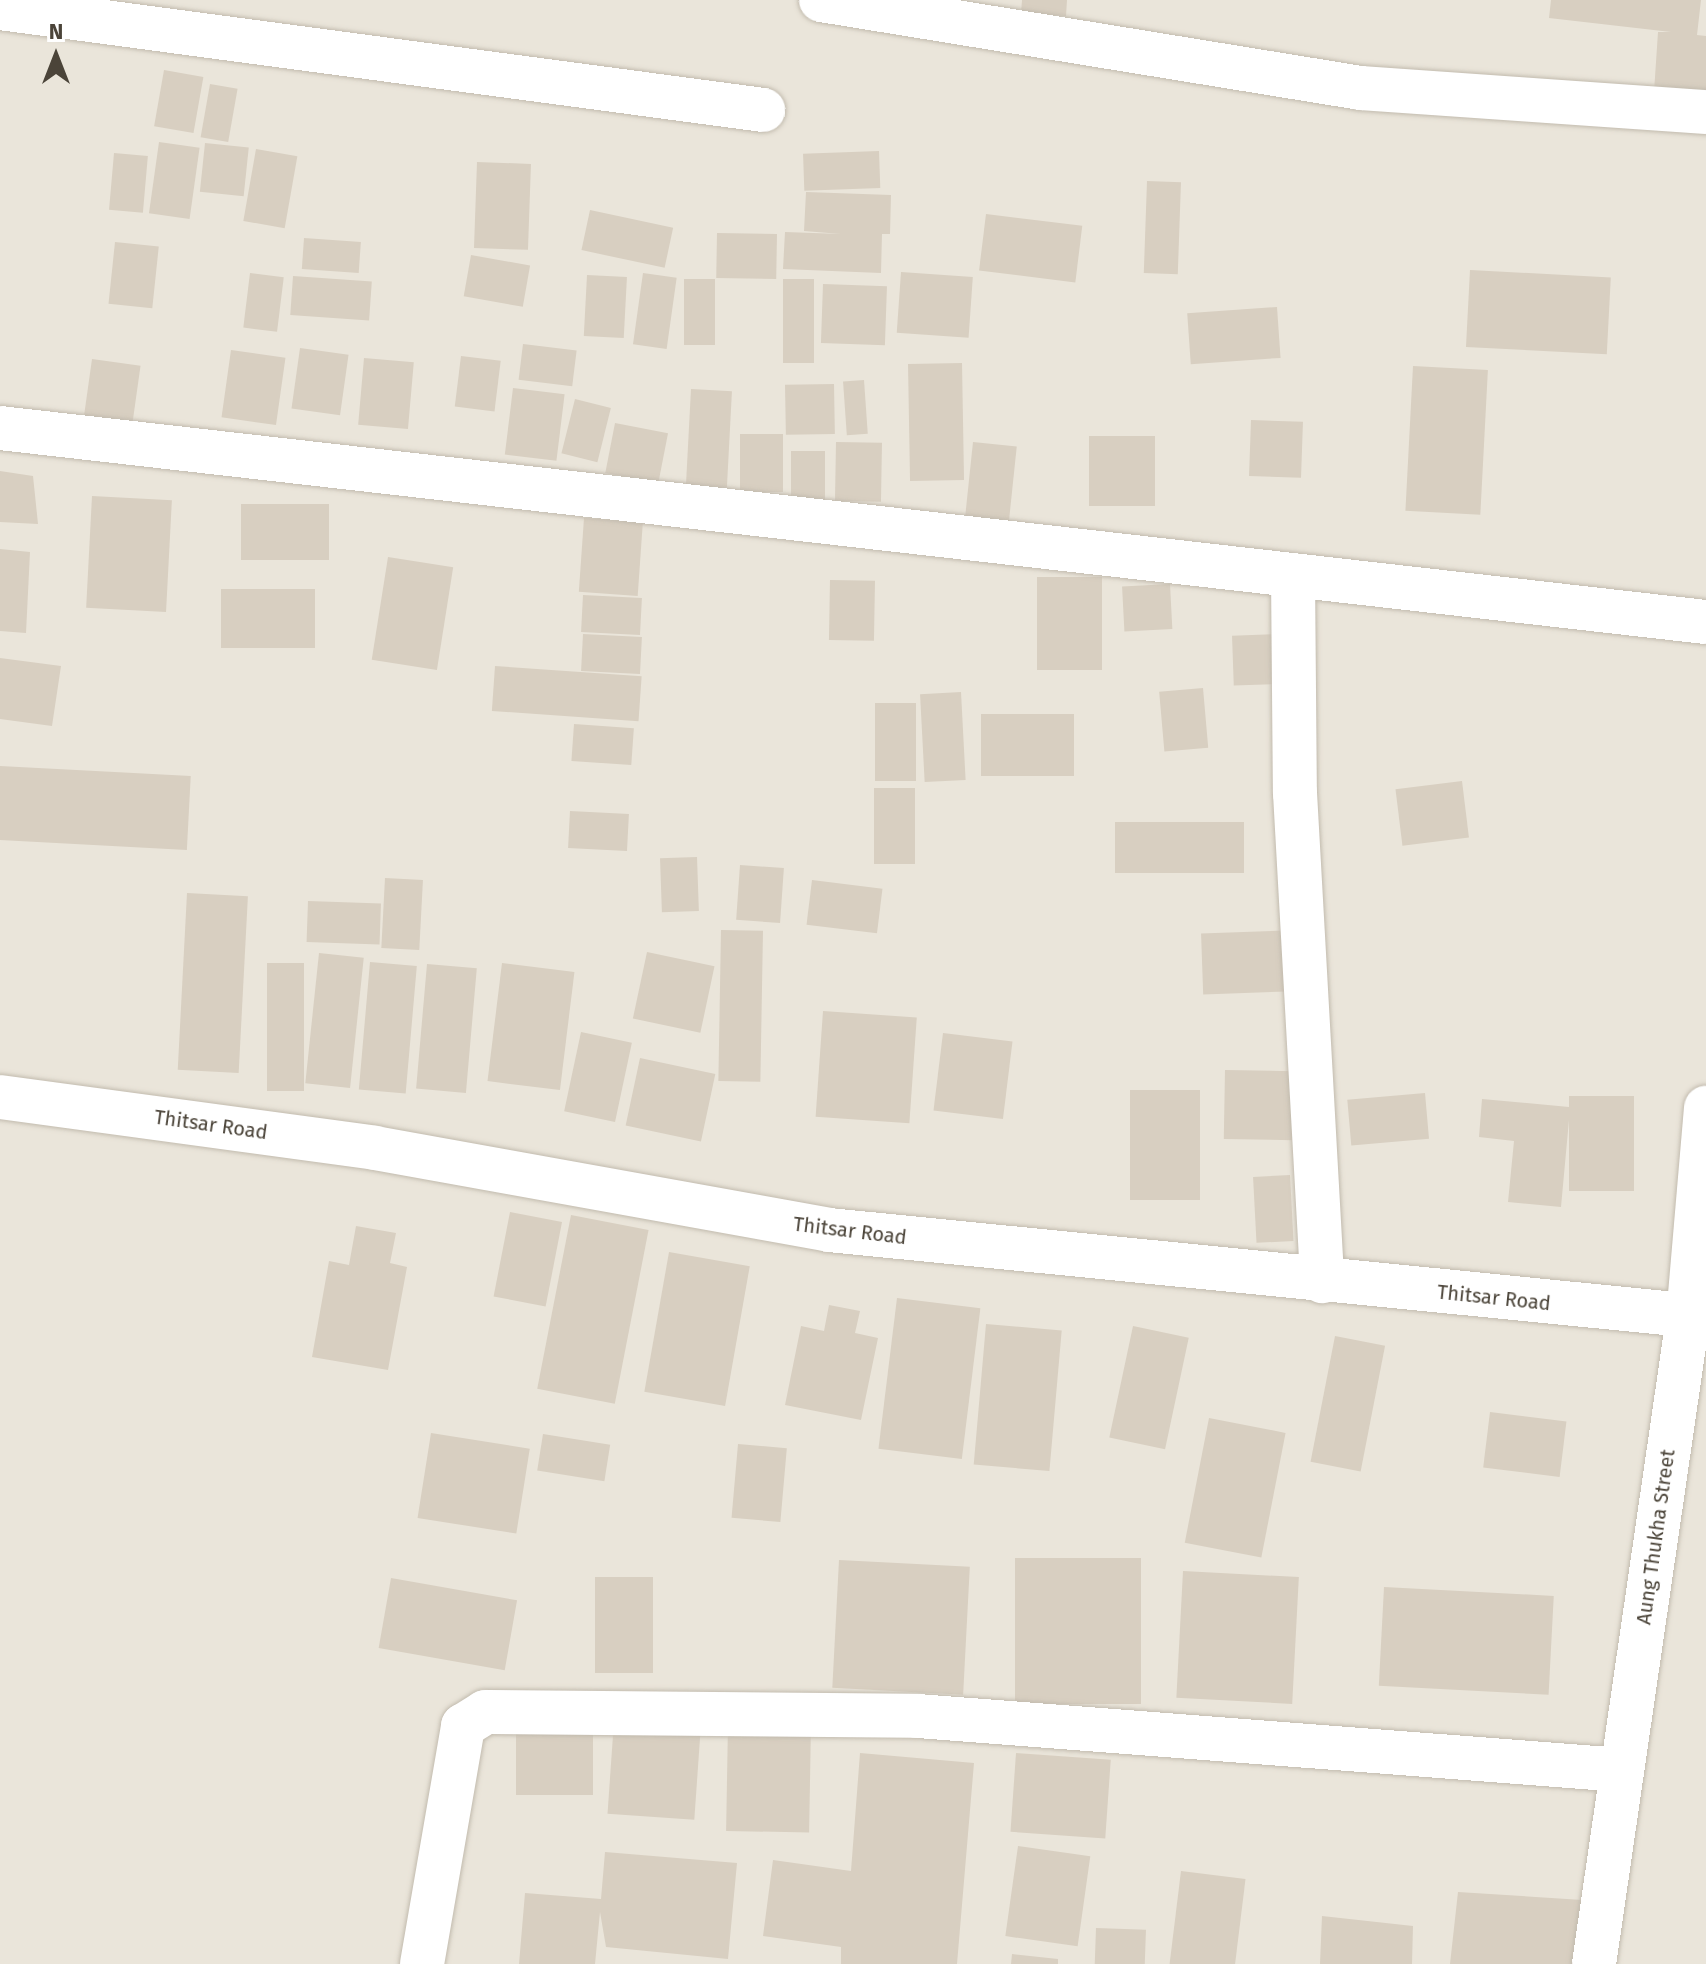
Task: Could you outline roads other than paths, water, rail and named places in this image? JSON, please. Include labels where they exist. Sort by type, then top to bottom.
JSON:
[{"type":"street","points":[[821,0],[1361,88],[1706,112]]},
{"type":"street","points":[[0,8],[763,110]]},
{"type":"street","points":[[0,428],[1706,622]]},
{"type":"street","points":[[1293,575],[1295,793],[1322,1281]]},
{"type":"street","name":"Thitsar Road","points":[[0,1097],[375,1148],[829,1230],[1697,1317]]},
{"type":"street","name":"Aung Thukha Street","points":[[1594,1964],[1622,1770],[1697,1317],[1706,1108]]},
{"type":"street","points":[[422,1964],[463,1726],[485,1712],[918,1716],[1622,1770]]}]
